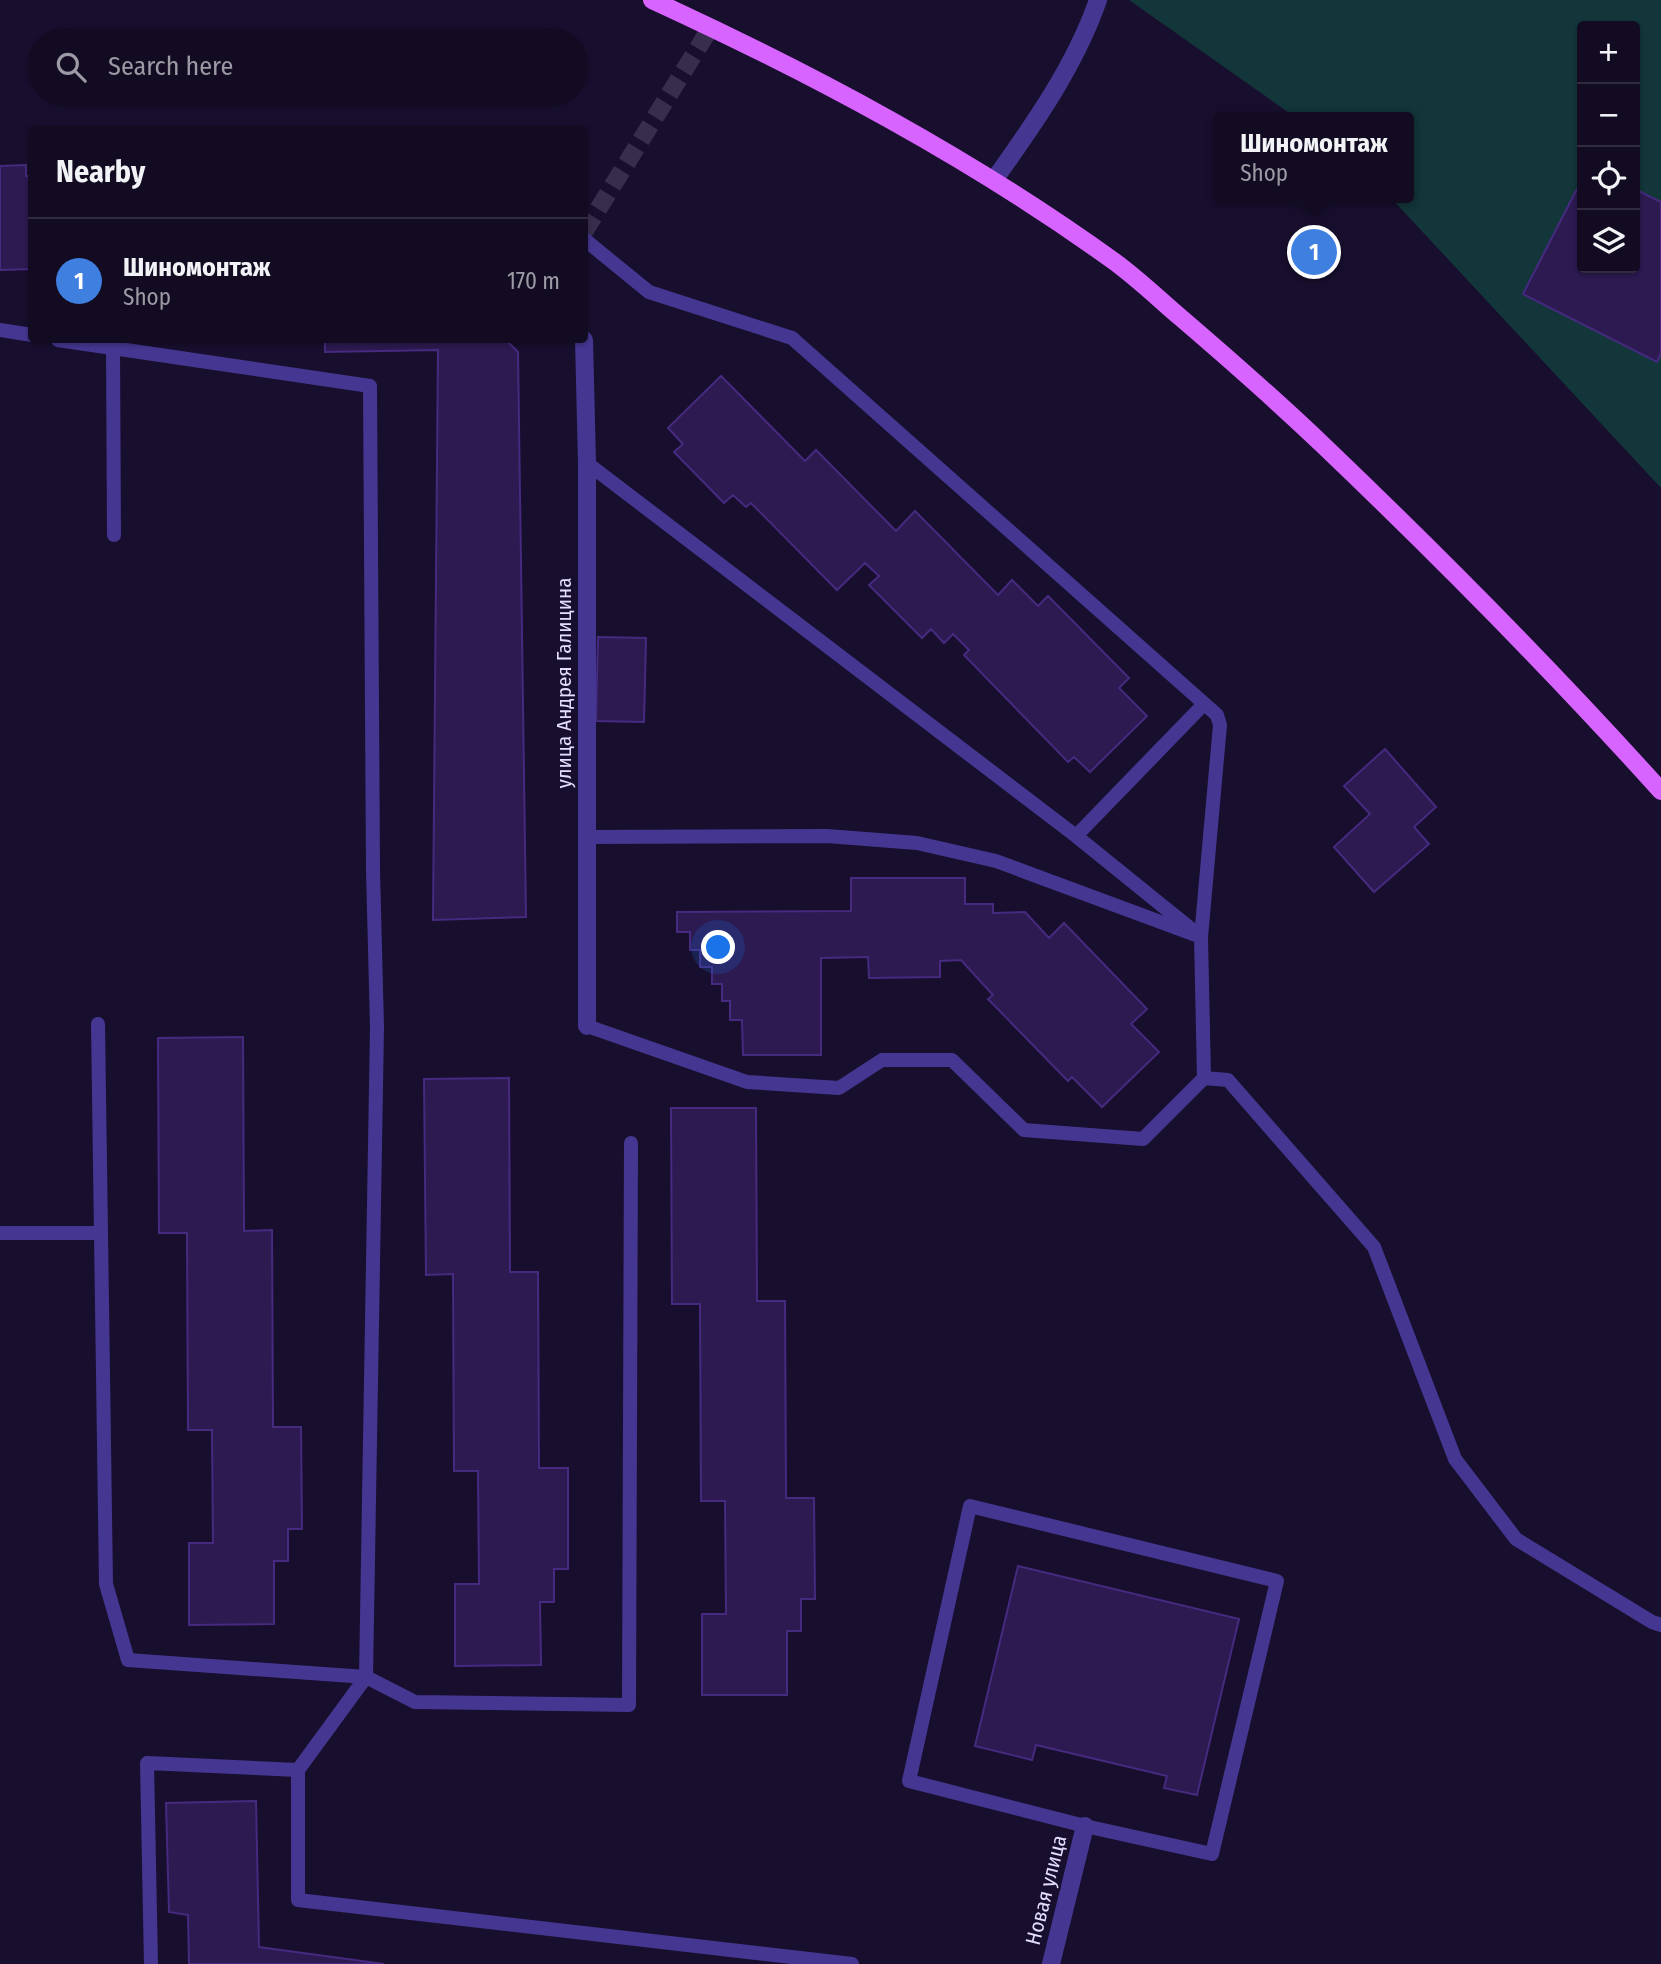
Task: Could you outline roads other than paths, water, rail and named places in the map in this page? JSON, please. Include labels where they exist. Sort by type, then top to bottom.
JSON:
[{"type":"main road","points":[[652,0],[711,27],[879,113],[994,180],[1118,264],[1260,385],[1431,548],[1576,696],[1661,791]]},
{"type":"street","points":[[994,180],[1047,106],[1090,22],[1098,0]]},
{"type":"street","name":"улица Андрея Галицина","points":[[584,343],[587,463],[587,1026]]},
{"type":"street","name":"Новая улица","points":[[1051,1964],[1085,1826]]},
{"type":"lane","points":[[587,1026],[747,1082],[839,1088],[882,1060],[952,1060],[1024,1130],[1143,1139],[1204,1078],[1201,937],[1220,725],[1217,715],[792,338],[649,292],[588,242]]},
{"type":"lane","points":[[0,330],[28,334]]},
{"type":"lane","points":[[82,343],[370,386],[373,871],[377,1027],[366,1676],[298,1770],[298,1900],[852,1964]]},
{"type":"lane","points":[[113,347],[114,535]]},
{"type":"lane","points":[[587,463],[1076,836],[1201,937]]},
{"type":"lane","points":[[1076,836],[1203,705]]},
{"type":"lane","points":[[587,838],[827,836],[917,843],[996,861],[1201,937]]},
{"type":"lane","points":[[98,1024],[106,1584],[128,1660],[366,1676],[415,1702],[629,1705],[631,1143]]},
{"type":"lane","points":[[1204,1078],[1228,1080],[1374,1247],[1455,1458],[1516,1539],[1661,1625]]},
{"type":"lane","points":[[0,1233],[100,1233]]},
{"type":"lane","points":[[970,1506],[1277,1581],[1212,1854],[1085,1826],[909,1781],[970,1506]]},
{"type":"lane","points":[[151,1964],[147,1763],[298,1770]]},
{"type":"tunnel","points":[[588,226],[711,27]]},
{"type":"place","name":"Шиномонтаж","points":[[1314,252]]}]
